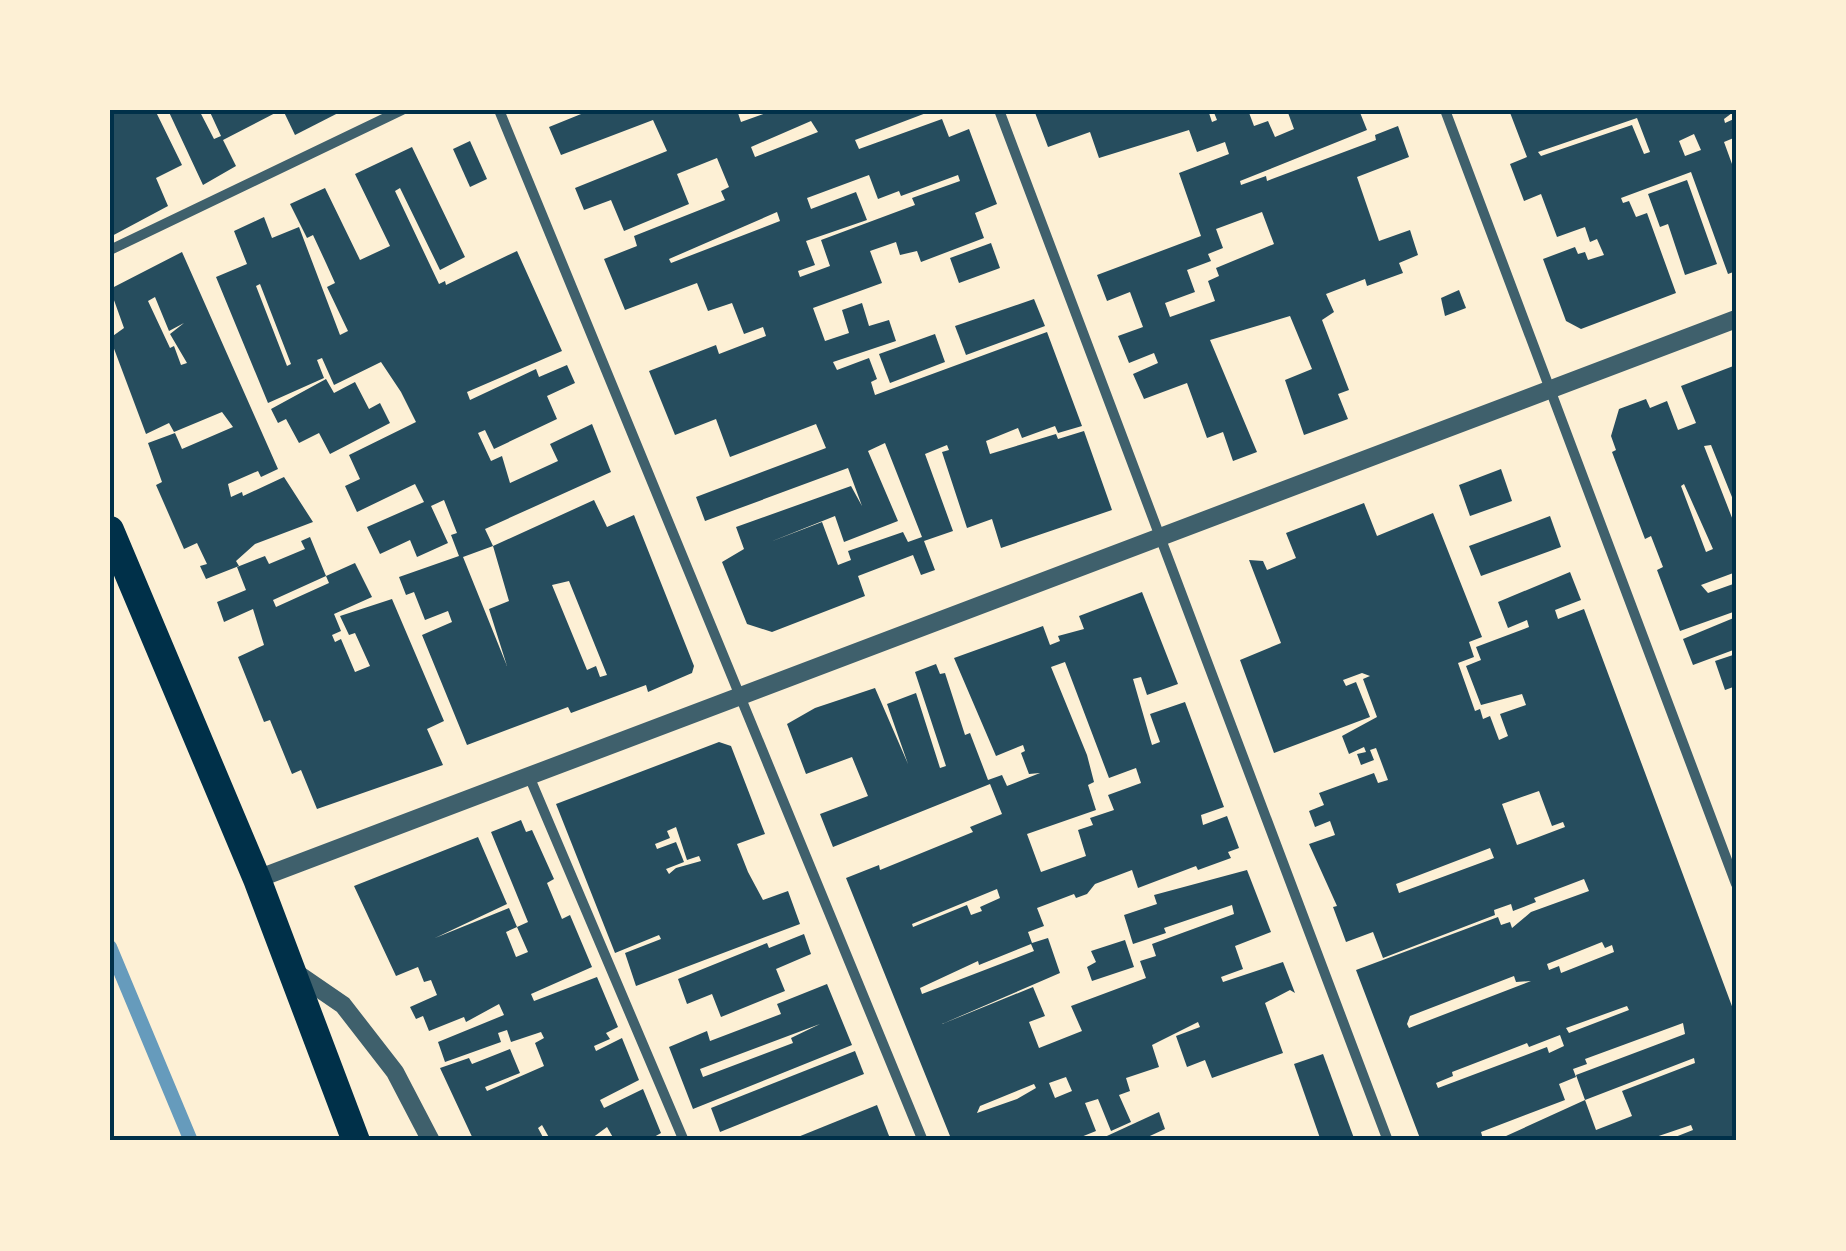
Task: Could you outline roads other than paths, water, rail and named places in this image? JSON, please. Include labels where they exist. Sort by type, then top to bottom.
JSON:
[{"type":"highway","points":[[110,530],[257,879],[356,1141]]},
{"type":"street","points":[[110,250],[402,110]]},
{"type":"street","points":[[499,110],[923,1141]]},
{"type":"street","points":[[999,110],[1388,1141]]},
{"type":"street","points":[[1445,110],[1736,884]]},
{"type":"street","points":[[257,879],[1736,319]]},
{"type":"street","points":[[529,776],[684,1141]]},
{"type":"street","points":[[290,969],[343,1005],[395,1072],[432,1141]]},
{"type":"waterway","points":[[110,947],[191,1141]]}]
